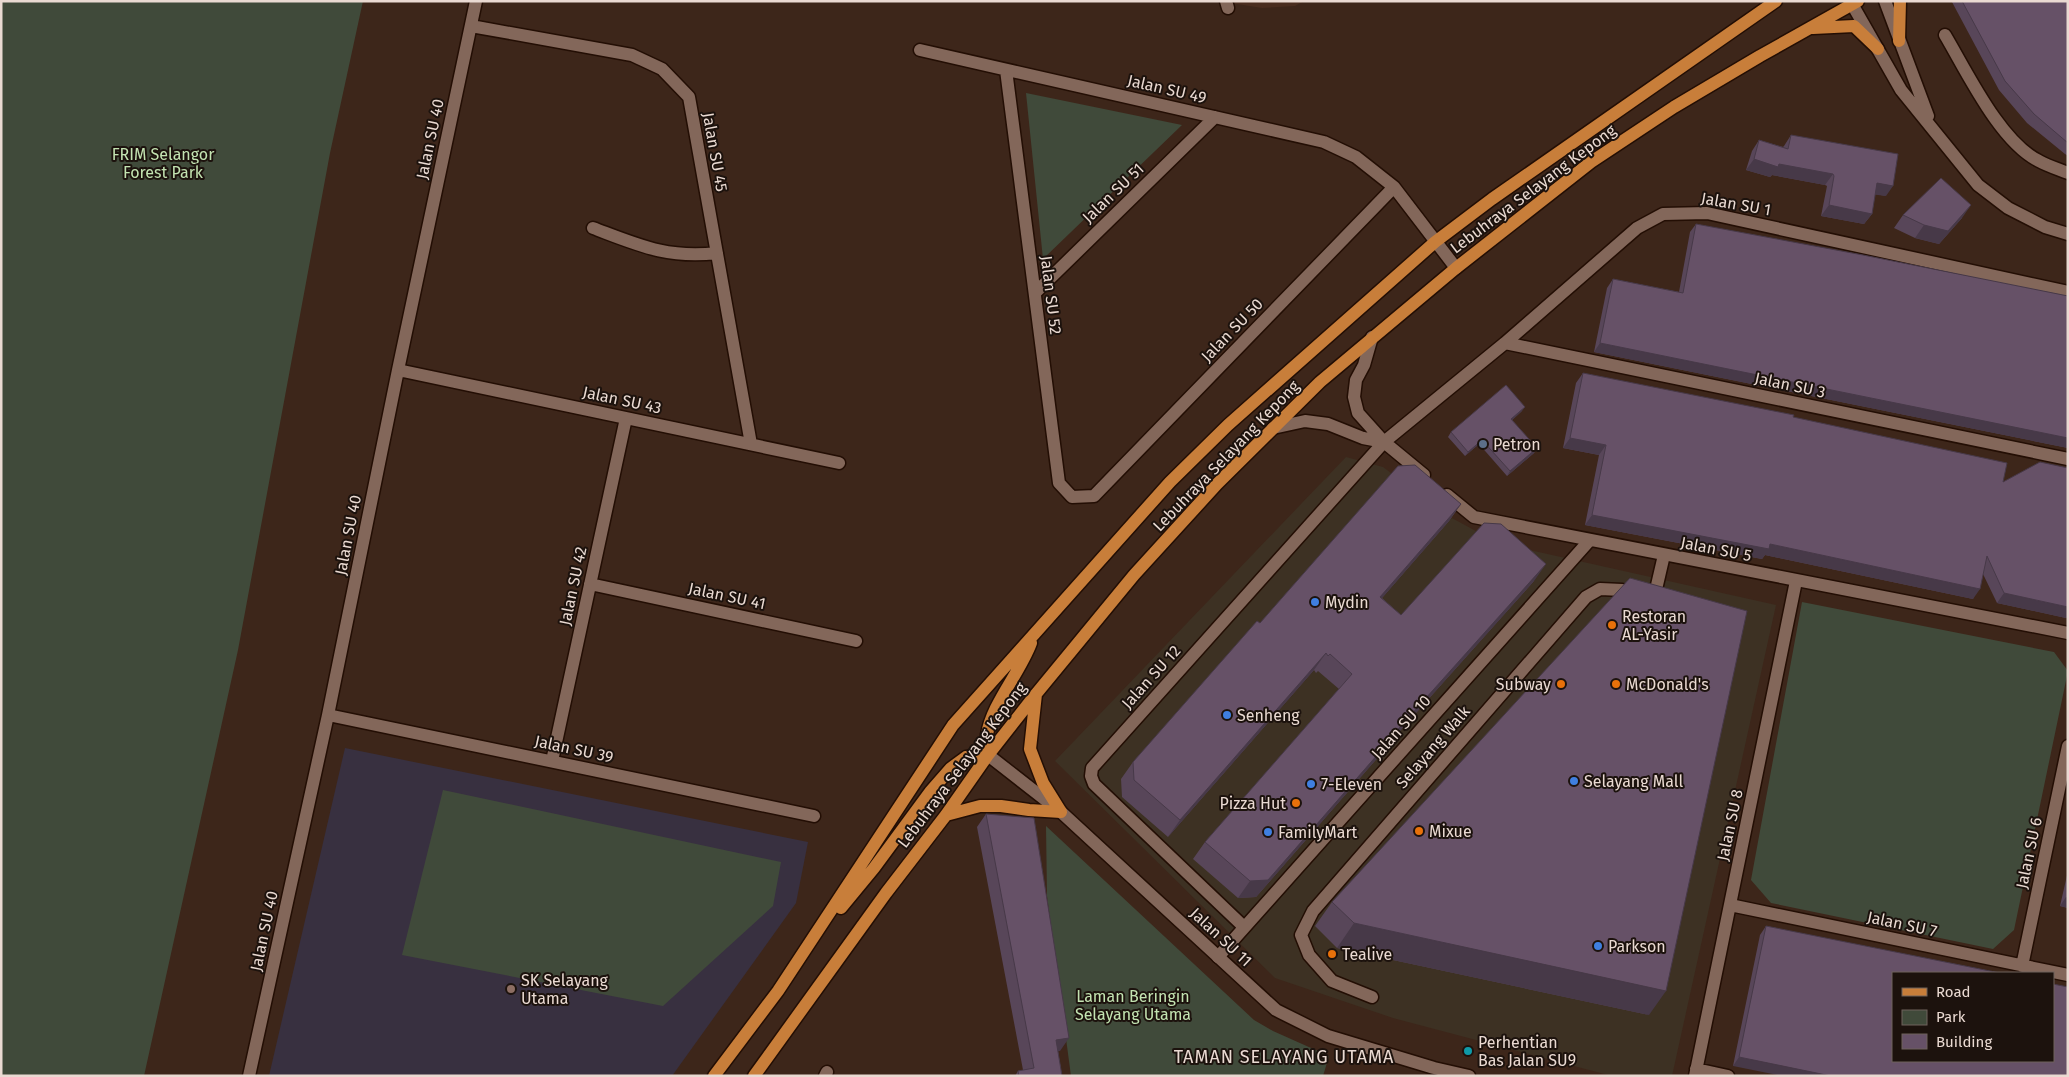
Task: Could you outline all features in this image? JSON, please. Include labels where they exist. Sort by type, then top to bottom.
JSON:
[{"type":"main road","name":"Lebuhraya Selayang Kepong","points":[[714,1076],[778,991],[953,726],[1170,482],[1215,438],[1436,242],[1492,199],[1776,1]]},
{"type":"main road","points":[[1899,41],[1900,1]]},
{"type":"main road","name":"Lebuhraya Selayang Kepong","points":[[754,1076],[886,893],[946,815],[988,754],[1036,694],[1134,576],[1217,484],[1320,382],[1456,268],[1591,162],[1674,106],[1855,3]]},
{"type":"main road","points":[[1810,28],[1854,26],[1878,49]]},
{"type":"main road","points":[[798,960],[874,868],[930,792],[951,768],[966,757],[988,754],[987,736],[993,714],[1026,655],[1033,636]]},
{"type":"main road","points":[[1036,694],[1030,749],[1043,783],[1061,812]]},
{"type":"main road","points":[[946,815],[980,806],[1061,812]]},
{"type":"street","name":"Jalan SU 40","points":[[249,1076],[328,715],[476,1]]},
{"type":"street","points":[[1885,1],[1932,126]]},
{"type":"street","points":[[1855,3],[1901,90],[1978,185],[2008,208],[2068,234]]},
{"type":"street","name":"Jalan SU 45","points":[[471,26],[632,55],[662,69],[689,97],[751,444]]},
{"type":"street","points":[[1945,35],[1988,109],[2009,136],[2037,161],[2068,173]]},
{"type":"street","name":"Jalan SU 49","points":[[920,50],[1324,142],[1356,157],[1394,187],[1456,268]]},
{"type":"street","name":"Jalan SU 52","points":[[1006,70],[1058,482],[1072,497],[1094,496]]},
{"type":"street","name":"Jalan SU 51","points":[[1035,293],[1214,117]]},
{"type":"street","name":"Jalan SU 50","points":[[1094,496],[1394,187]]},
{"type":"street","name":"Jalan SU 1","points":[[1384,442],[1505,343],[1637,228],[1663,214],[1706,212],[2068,292]]},
{"type":"street","points":[[593,228],[652,250],[692,256],[717,253]]},
{"type":"street","name":"Jalan SU 5","points":[[1372,337],[1364,365],[1356,380],[1354,397],[1358,413],[1384,442],[1474,517],[1588,541],[2068,633]]},
{"type":"street","name":"Jalan SU 3","points":[[1505,343],[2068,459]]},
{"type":"street","name":"Jalan SU 43","points":[[398,370],[839,463]]},
{"type":"street","name":"Jalan SU 42","points":[[552,761],[626,418]]},
{"type":"street","name":"Jalan SU 5","points":[[1273,428],[1305,421],[1328,424],[1363,438],[1384,442]]},
{"type":"street","name":"Jalan SU 12","points":[[1243,926],[1094,784],[1091,776],[1092,768],[1384,442]]},
{"type":"street","name":"Jalan SU 10","points":[[1218,957],[1243,926],[1588,541]]},
{"type":"street","name":"Selayang Walk","points":[[1372,998],[1332,980],[1309,955],[1301,935],[1312,911],[1586,597],[1600,588],[1622,590],[1654,598],[1664,555]]},
{"type":"street","name":"Jalan SU 8","points":[[1696,1072],[1796,581]]},
{"type":"street","name":"Jalan SU 41","points":[[590,584],[856,641]]},
{"type":"street","name":"Jalan SU 39","points":[[328,715],[814,816]]},
{"type":"street","name":"Jalan SU 6","points":[[2022,966],[2068,746]]},
{"type":"street","name":"Jalan SU 11","points":[[988,754],[1061,812],[1276,1010],[1328,1036],[1434,1072],[1470,1076]]},
{"type":"street","name":"Jalan SU 7","points":[[1730,905],[2053,972]]},
{"type":"street","name":"Jalan SU 7","points":[[2054,972],[2068,975]]},
{"type":"street","points":[[1696,1072],[1728,1076]]},
{"type":"shaded area","points":[[1218,1],[1304,1],[1295,6],[1262,8]]},
{"type":"shaded area","points":[[1346,457],[1383,467],[1450,517],[1498,543],[1776,605],[1672,1076],[1612,1076],[1393,1018],[1275,978],[1055,761]]},
{"type":"shaded area","name":"SK Selayang Utama","points":[[345,748],[808,842],[796,903],[672,1076],[269,1076]]},
{"type":"green space","name":"FRIM Selangor Forest Park","points":[[1,1],[363,1],[330,153],[238,650],[144,1076],[1,1076]]},
{"type":"green space","points":[[1026,93],[1182,125],[1043,259]]},
{"type":"green space","points":[[1802,602],[2054,652],[2068,671],[2014,930],[1993,949],[1771,903],[1751,880]]},
{"type":"green space","points":[[443,790],[781,862],[773,906],[663,1006],[402,955]]},
{"type":"green space","name":"Laman Beringin Selayang Utama","points":[[1046,826],[1254,1020],[1273,1031],[1329,1056],[1323,1076],[1071,1076],[1047,896]]},
{"type":"building","points":[[1962,1],[2068,1],[2068,143],[2034,114],[2005,81]]},
{"type":"building","points":[[1791,135],[1898,154],[1893,186],[1877,183],[1872,214],[1829,205],[1833,174],[1779,164],[1778,167],[1754,159],[1759,140],[1788,149]]},
{"type":"building","points":[[1941,178],[1971,205],[1948,231],[1924,225],[1903,215]]},
{"type":"building","points":[[1696,224],[2068,296],[2068,438],[1600,343],[1613,279],[1683,293]]},
{"type":"building","points":[[1583,373],[1794,415],[1793,417],[2007,463],[2003,482],[2040,462],[2068,468],[2068,607],[2004,593],[1987,556],[1980,589],[1770,544],[1769,549],[1592,515],[1606,445],[1570,438]]},
{"type":"building","points":[[1506,385],[1525,407],[1511,419],[1537,448],[1510,471],[1482,440],[1468,452],[1451,432]]},
{"type":"building","points":[[1415,465],[1461,504],[1380,597],[1401,615],[1484,523],[1501,524],[1546,564],[1391,737],[1268,880],[1250,881],[1205,842],[1352,674],[1330,654],[1328,656],[1326,653],[1180,820],[1134,780],[1133,762],[1257,621],[1260,623],[1398,466]]},
{"type":"building","name":"Selayang Mall","points":[[1630,578],[1747,611],[1666,991],[1354,923],[1332,902]]},
{"type":"building","points":[[986,814],[1034,818],[1069,1038],[1056,1040],[1062,1076],[1019,1076],[1018,1071],[1034,1068]]},
{"type":"building","points":[[1766,926],[1995,972],[1892,972],[1892,1062],[2054,1062],[2054,984],[2068,987],[2068,1076],[1831,1076],[1739,1057]]},
{"type":"place","name":"Petron","points":[[1483,444]]},
{"type":"place","name":"Mydin","points":[[1315,602]]},
{"type":"place","name":"Restoran AL-Yasir","points":[[1612,625]]},
{"type":"place","name":"Subway","points":[[1561,684]]},
{"type":"place","name":"McDonald's","points":[[1616,684]]},
{"type":"place","name":"Senheng","points":[[1227,715]]},
{"type":"place","name":"Selayang Mall","points":[[1574,781]]},
{"type":"place","name":"7-Eleven","points":[[1311,784]]},
{"type":"place","name":"Pizza Hut","points":[[1296,803]]},
{"type":"place","name":"Mixue","points":[[1419,831]]},
{"type":"place","name":"FamilyMart","points":[[1268,832]]},
{"type":"place","name":"Parkson","points":[[1598,946]]},
{"type":"place","name":"Tealive","points":[[1332,954]]},
{"type":"place","name":"SK Selayang Utama","points":[[511,989]]},
{"type":"place","name":"Perhentian Bas Jalan SU9","points":[[1468,1051]]},
{"type":"district","name":"TAMAN SELAYANG UTAMA","points":[[1284,1057]]}]
